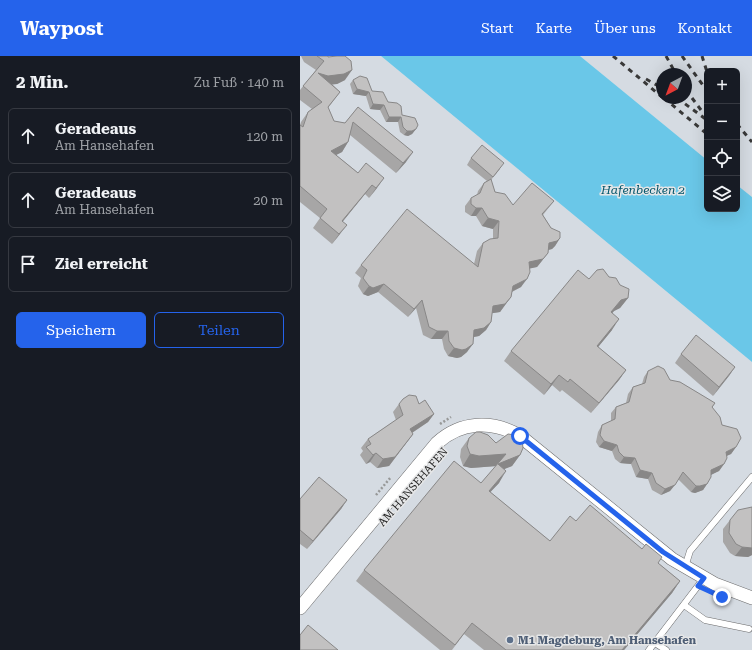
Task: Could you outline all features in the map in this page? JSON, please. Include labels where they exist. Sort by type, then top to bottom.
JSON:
[{"type":"street","name":"AM HANSEHAFEN","points":[[300,608],[437,443],[457,430],[475,425],[500,428],[525,439],[663,552],[704,578],[727,589],[752,598]]},
{"type":"lane","points":[[685,567],[690,552],[752,477]]},
{"type":"lane","points":[[649,650],[704,578]]},
{"type":"lane","points":[[684,605],[705,620],[749,629]]},
{"type":"lane","points":[[655,643],[666,650]]},
{"type":"path","points":[[436,427],[445,419],[452,417]]},
{"type":"path","name":"AM HANSEHAFEN","points":[[373,498],[392,475]]},
{"type":"shaded area","points":[[300,56],[381,56],[752,362],[752,650],[300,650]]},
{"type":"shaded area","points":[[580,56],[752,56],[752,197],[740,187],[740,68],[704,68],[704,158]]},
{"type":"water","name":"Hafenbecken 2","points":[[381,56],[580,56],[704,158],[704,212],[740,212],[740,187],[752,197],[752,362]]},
{"type":"building","points":[[317,56],[345,56],[351,61],[352,70],[344,74],[328,76],[318,73],[340,92],[328,107],[334,121],[345,123],[358,107],[413,152],[403,163],[353,122],[348,142],[331,151],[358,173],[366,163],[384,178],[376,188],[372,185],[342,221],[347,225],[339,234],[320,218],[327,209],[300,186],[300,125],[303,127],[308,112],[322,102],[303,86],[324,61]]},
{"type":"building","points":[[360,76],[367,78],[372,91],[383,92],[388,102],[397,103],[401,106],[402,115],[415,118],[418,125],[416,129],[407,131],[403,127],[401,117],[389,117],[384,105],[373,104],[369,92],[357,89],[353,80]]},
{"type":"building","points":[[482,145],[504,163],[493,177],[471,158]]},
{"type":"building","points":[[491,179],[495,192],[505,194],[513,205],[532,183],[554,201],[542,214],[551,228],[560,232],[560,238],[557,241],[549,243],[548,253],[543,259],[529,262],[530,272],[527,279],[513,286],[511,297],[505,304],[493,306],[491,322],[484,328],[474,330],[473,344],[462,350],[454,348],[449,341],[448,331],[437,331],[429,327],[422,300],[414,309],[384,284],[373,288],[369,286],[363,278],[367,270],[361,265],[407,209],[478,267],[483,243],[490,239],[498,238],[499,221],[488,218],[482,208],[476,208],[471,204],[471,198],[480,193],[484,183]]},
{"type":"building","points":[[603,269],[609,277],[616,278],[620,285],[629,289],[628,298],[621,300],[611,312],[619,319],[597,346],[626,370],[599,403],[570,379],[568,382],[559,375],[551,384],[511,351],[578,270],[589,279],[597,270]]},
{"type":"building","points":[[696,335],[735,367],[719,387],[681,354]]},
{"type":"building","points":[[658,366],[664,369],[670,380],[680,382],[715,403],[712,407],[720,417],[722,425],[737,429],[741,438],[736,447],[726,452],[727,458],[724,464],[711,470],[711,477],[707,484],[696,486],[683,472],[675,485],[665,489],[656,483],[652,473],[640,470],[635,458],[624,457],[619,452],[617,445],[604,441],[600,435],[602,425],[615,419],[616,407],[629,402],[633,387],[645,383],[648,371]]},
{"type":"building","points":[[409,395],[416,396],[419,404],[425,400],[434,414],[410,429],[413,434],[395,457],[383,459],[376,453],[373,455],[366,447],[371,444],[368,439],[403,415],[399,404]]},
{"type":"building","points":[[476,432],[488,435],[496,443],[508,434],[515,435],[522,440],[523,448],[520,455],[498,464],[506,471],[489,491],[550,541],[570,516],[576,521],[590,505],[642,549],[646,544],[662,557],[658,563],[680,581],[622,650],[506,650],[472,623],[455,645],[364,570],[454,461],[481,483],[506,454],[479,456],[470,454],[467,446],[469,438]]},
{"type":"building","points":[[319,477],[347,500],[313,541],[300,530],[300,499]]},
{"type":"building","points":[[752,507],[752,548],[742,547],[736,544],[729,533],[730,520],[738,510]]},
{"type":"building","points":[[308,625],[338,650],[300,650],[300,635]]},
{"type":"railway","points":[[613,56],[656,92]]},
{"type":"railway","points":[[666,56],[673,68]]},
{"type":"railway","points":[[682,56],[704,87]]},
{"type":"railway","points":[[702,56],[706,68]]},
{"type":"railway","points":[[646,79],[656,85]]},
{"type":"railway","points":[[692,98],[704,114]]},
{"type":"railway","points":[[671,104],[704,131]]},
{"type":"railway","points":[[685,104],[704,118]]},
{"type":"railway","points":[[740,128],[752,142]]},
{"type":"place","name":"M1 Magdeburg, Am Hansehafen","points":[[510,640]]},
{"type":"route","points":[[520,436],[672,559],[704,578],[698,586],[722,597]]}]
